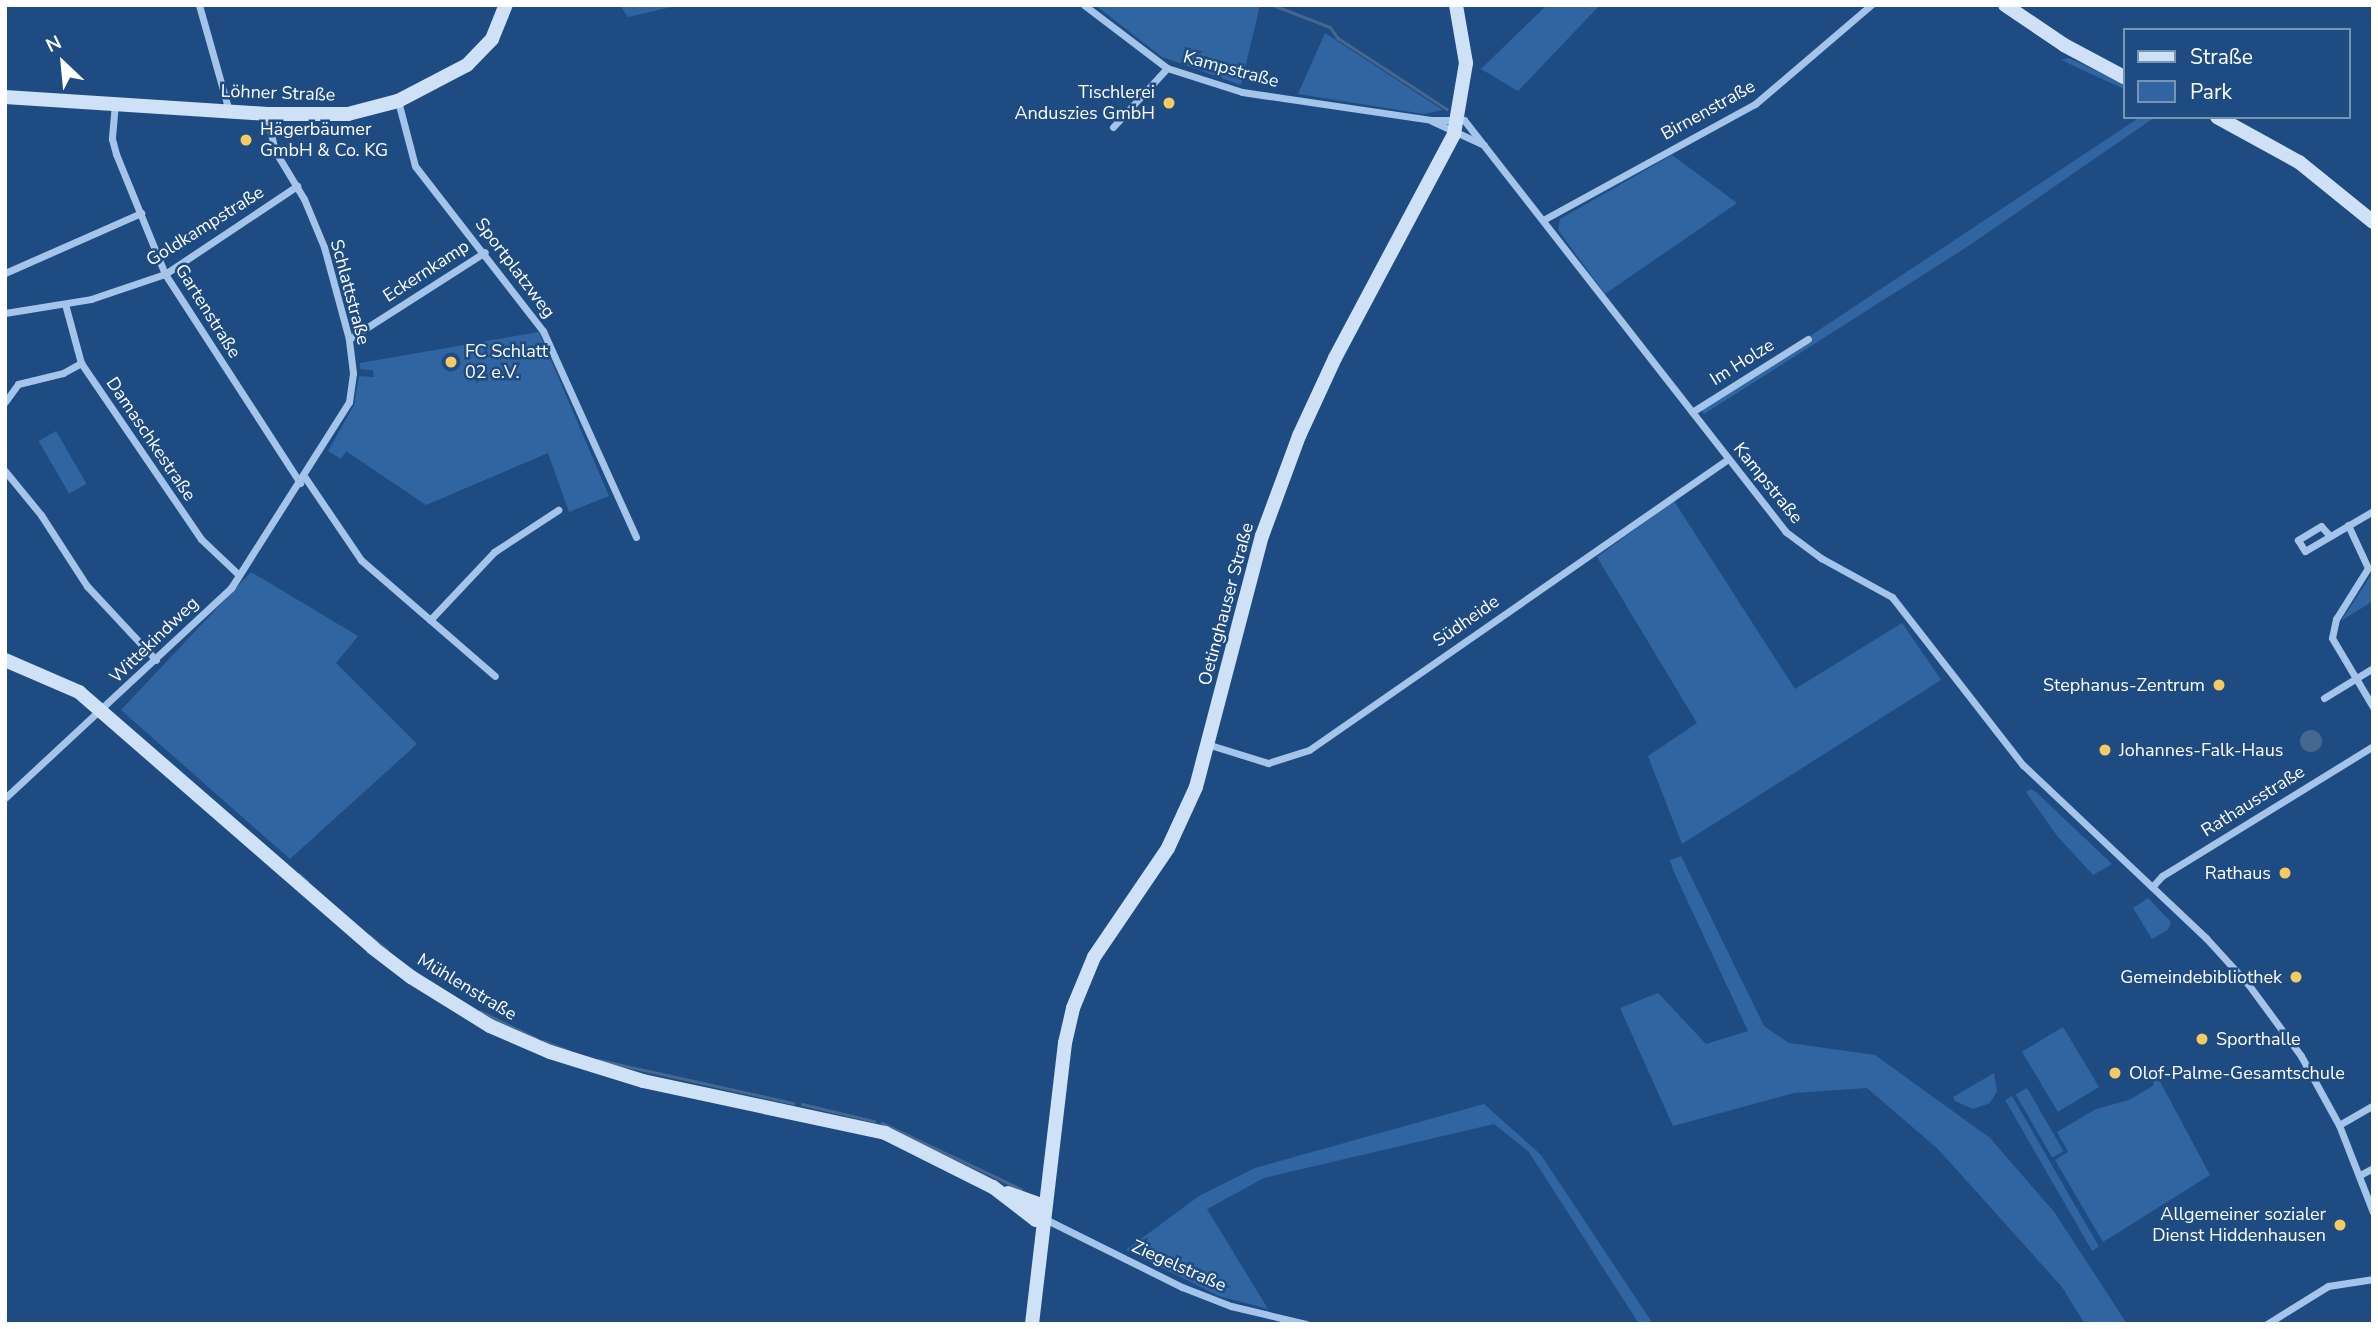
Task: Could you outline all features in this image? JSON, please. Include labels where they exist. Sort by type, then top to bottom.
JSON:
[{"type":"street","points":[[199,5],[229,111]]},
{"type":"street","name":"Löhner Straße","points":[[5,97],[267,114],[348,114],[398,101],[443,81],[476,58],[492,39],[506,5]]},
{"type":"street","name":"Kampstraße","points":[[1084,5],[1167,68],[1270,98],[1431,120],[1460,119],[1486,145],[1728,459],[1798,544],[1892,597],[2022,765],[2152,887],[2253,989],[2301,1056],[2339,1125],[2373,1212]]},
{"type":"street","name":"Oetinghauser Straße","points":[[1032,1324],[1065,1043],[1084,975],[1168,848],[1210,745],[1259,547],[1299,436],[1335,358],[1460,119],[1466,63],[1456,5]]},
{"type":"street","name":"Birnenstraße","points":[[1543,220],[1755,104],[1871,5]]},
{"type":"street","points":[[2005,5],[2064,45],[2122,76]]},
{"type":"street","points":[[1113,127],[1167,68]]},
{"type":"street","name":"Sportplatzweg","points":[[398,101],[415,166],[485,252],[543,331],[636,537]]},
{"type":"street","name":"Gartenstraße","points":[[115,103],[112,139],[165,274],[302,480]]},
{"type":"street","name":"Schlattstraße","points":[[267,114],[275,151],[297,186],[324,247],[349,339],[353,373],[349,402],[302,480]]},
{"type":"street","points":[[2221,119],[2298,162],[2373,222]]},
{"type":"street","name":"Kampstraße","points":[[1431,120],[1454,134],[1486,145]]},
{"type":"street","name":"Goldkampstraße","points":[[7,313],[65,304],[121,291],[165,274],[297,186]]},
{"type":"street","points":[[5,273],[141,213]]},
{"type":"street","name":"Eckernkamp","points":[[349,339],[485,252]]},
{"type":"street","points":[[5,304],[7,313]]},
{"type":"street","name":"Damaschkestraße","points":[[65,304],[81,363],[201,539],[239,575]]},
{"type":"street","name":"Im Holze","points":[[1692,412],[1808,339]]},
{"type":"street","points":[[5,402],[18,384],[62,373],[81,363]]},
{"type":"street","name":"Südheide","points":[[1210,745],[1268,763],[1309,750],[1728,459]]},
{"type":"street","points":[[5,471],[41,515],[87,586],[156,660]]},
{"type":"street","points":[[302,480],[361,561],[495,676]]},
{"type":"street","name":"Wittekindweg","points":[[5,798],[103,712],[239,575],[302,480]]},
{"type":"street","points":[[430,620],[494,552],[558,510]]},
{"type":"street","points":[[2330,536],[2373,511]]},
{"type":"street","points":[[2348,525],[2368,568],[2332,630],[2336,647],[2373,707]]},
{"type":"street","name":"Mühlenstraße","points":[[5,660],[54,678],[103,712],[373,948],[411,977],[490,1026],[550,1052],[632,1078],[885,1133],[993,1187],[1036,1220],[1044,1219]]},
{"type":"street","points":[[2324,698],[2373,668]]},
{"type":"street","name":"Rathausstraße","points":[[2152,887],[2162,876],[2373,746]]},
{"type":"street","points":[[2339,1125],[2373,1105]]},
{"type":"street","points":[[2360,1175],[2373,1168]]},
{"type":"street","name":"Ziegelstraße","points":[[1044,1219],[1194,1292],[1231,1306],[1306,1324]]},
{"type":"street","points":[[2267,1324],[2329,1286],[2373,1279]]},
{"type":"green space","points":[[620,5],[680,5],[628,17]]},
{"type":"green space","points":[[1095,5],[1260,5],[1241,85],[1162,57]]},
{"type":"green space","points":[[1547,5],[1600,5],[1518,91],[1481,69]]},
{"type":"green space","points":[[1325,33],[1443,110],[1424,114],[1298,94]]},
{"type":"green space","points":[[2069,58],[2122,83],[2122,88],[2061,60]]},
{"type":"green space","points":[[2137,119],[2152,119],[1970,245],[1704,414],[1700,409]]},
{"type":"green space","points":[[1672,155],[1737,203],[1605,294],[1558,230],[1560,219]]},
{"type":"green space","points":[[539,332],[609,496],[569,512],[548,453],[426,505],[346,451],[341,459],[328,451],[354,405],[359,376],[374,377],[373,370],[360,369],[360,363]]},
{"type":"green space","points":[[56,431],[86,484],[69,494],[39,441]]},
{"type":"green space","points":[[1674,501],[1795,689],[1902,623],[1941,680],[1682,844],[1648,756],[1697,723],[1597,557]]},
{"type":"green space","points":[[251,572],[358,636],[336,663],[417,744],[290,859],[121,710]]},
{"type":"green space","points":[[2373,572],[2373,601],[2341,621]]},
{"type":"green space","points":[[2031,789],[2112,864],[2093,875],[2058,837],[2026,792]]},
{"type":"green space","points":[[1681,856],[1764,1026],[1789,1043],[1875,1055],[1990,1138],[2055,1213],[2127,1324],[2085,1324],[2062,1287],[1938,1149],[1867,1088],[1794,1093],[1673,1126],[1620,1008],[1658,993],[1706,1044],[1748,1031],[1673,870],[1670,860]]},
{"type":"green space","points":[[2148,898],[2171,922],[2168,930],[2152,939],[2133,908]]},
{"type":"green space","points":[[2063,1027],[2099,1087],[2058,1112],[2022,1052]]},
{"type":"green space","points":[[1994,1073],[1997,1091],[1990,1103],[1973,1109],[1955,1101],[1953,1097]]},
{"type":"green space","points":[[2156,1074],[2210,1175],[2103,1242],[2055,1160],[2068,1152],[2057,1132],[2096,1109],[2129,1100],[2153,1086]]},
{"type":"green space","points":[[2027,1088],[2064,1151],[2052,1158],[2016,1094]]},
{"type":"green space","points":[[2012,1096],[2099,1247],[2092,1251],[2005,1100]]},
{"type":"green space","points":[[1484,1104],[1541,1155],[1653,1324],[1639,1324],[1529,1152],[1494,1124],[1264,1178],[1207,1209],[1268,1309],[1219,1296],[1126,1250],[1199,1196],[1255,1168]]},
{"type":"shaded area","points":[[2311,730],[2319,733],[2322,741],[2319,749],[2311,752],[2303,749],[2300,741],[2303,733]]},
{"type":"waterway","points":[[1273,5],[1330,27],[1338,38],[1447,109]]},
{"type":"waterway","points":[[299,874],[307,881]]},
{"type":"waterway","points":[[370,936],[387,950]]},
{"type":"waterway","points":[[480,1011],[537,1039]]},
{"type":"waterway","points":[[543,1041],[569,1051]]},
{"type":"waterway","points":[[599,1060],[793,1103]]},
{"type":"waterway","points":[[802,1104],[874,1121]]},
{"type":"waterway","points":[[882,1123],[1021,1189]]},
{"type":"place","name":"Tischlerei Anduszies GmbH","points":[[1169,103]]},
{"type":"place","name":"Hägerbäumer GmbH & Co. KG","points":[[246,140]]},
{"type":"place","name":"FC Schlatt 02 e.V.","points":[[451,362]]},
{"type":"place","name":"Stephanus-Zentrum","points":[[2219,685]]},
{"type":"place","name":"Johannes-Falk-Haus","points":[[2105,750]]},
{"type":"place","name":"Rathaus","points":[[2285,873]]},
{"type":"place","name":"Gemeindebibliothek","points":[[2296,977]]},
{"type":"place","name":"Sporthalle","points":[[2202,1039]]},
{"type":"place","name":"Olof-Palme-Gesamtschule","points":[[2115,1073]]},
{"type":"place","name":"Allgemeiner sozialer Dienst Hiddenhausen","points":[[2340,1225]]}]
